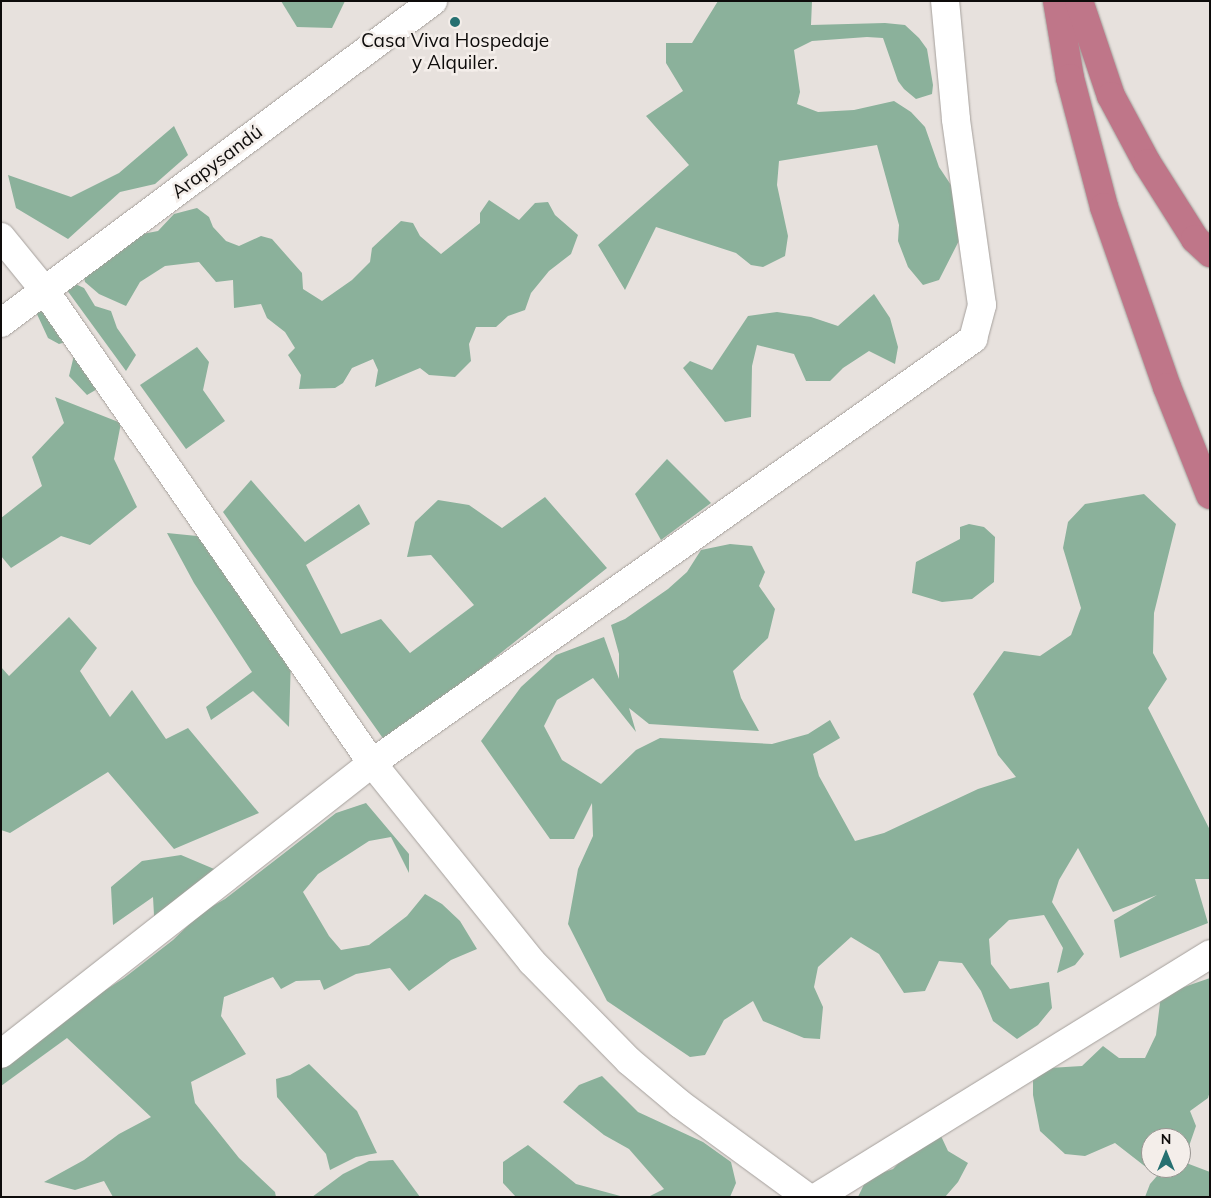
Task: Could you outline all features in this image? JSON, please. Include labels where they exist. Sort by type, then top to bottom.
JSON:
[{"type":"highway","points":[[1057,1],[1070,78],[1104,207],[1167,386],[1210,494]]},
{"type":"highway","points":[[1079,1],[1111,96],[1186,224],[1210,253]]},
{"type":"street","name":"Arapysandú","points":[[1,323],[433,1]]},
{"type":"street","points":[[1,1054],[372,763],[973,339],[982,305],[956,119],[945,1]]},
{"type":"street","points":[[1,237],[45,291],[372,763],[553,986],[629,1061],[680,1104],[808,1197]]},
{"type":"street","points":[[817,1197],[1210,954]]},
{"type":"green space","points":[[281,1],[345,1],[332,28],[297,27]]},
{"type":"green space","points":[[718,1],[812,1],[811,25],[885,23],[905,25],[919,38],[927,49],[933,85],[932,94],[916,99],[904,89],[898,81],[883,38],[867,37],[812,41],[794,50],[800,92],[797,104],[818,112],[854,110],[894,101],[911,112],[925,127],[939,167],[959,197],[969,221],[939,280],[923,285],[908,267],[898,241],[899,225],[877,145],[779,161],[777,185],[788,236],[785,256],[763,267],[751,265],[736,253],[656,227],[625,290],[598,245],[689,165],[646,116],[683,91],[666,63],[666,43],[692,43]]},
{"type":"green space","points":[[174,126],[188,155],[155,184],[120,192],[68,239],[16,208],[8,175],[71,197],[119,173]]},
{"type":"green space","points":[[489,200],[519,220],[535,203],[548,202],[555,215],[578,235],[571,254],[549,271],[531,293],[525,310],[508,316],[496,327],[476,327],[469,344],[471,361],[455,377],[429,375],[420,368],[375,387],[378,370],[373,359],[352,368],[343,383],[335,388],[299,389],[301,375],[288,355],[295,348],[285,332],[267,318],[261,304],[234,308],[233,280],[216,282],[199,262],[165,266],[140,282],[126,306],[99,294],[85,282],[83,272],[137,235],[158,231],[174,214],[197,208],[209,217],[213,227],[226,241],[239,246],[261,236],[272,239],[302,273],[303,289],[322,301],[352,280],[370,262],[372,248],[401,221],[413,223],[420,236],[441,254],[480,223],[480,213]]},
{"type":"green space","points":[[71,282],[84,288],[95,306],[111,311],[117,328],[136,355],[126,371],[64,286]]},
{"type":"green space","points":[[59,291],[111,381],[87,395],[69,376],[76,347],[72,340],[59,344],[48,338],[36,312]]},
{"type":"green space","points":[[874,294],[890,318],[898,347],[895,364],[869,351],[843,368],[830,381],[806,381],[794,354],[757,345],[752,366],[751,417],[725,422],[683,368],[690,361],[712,370],[748,316],[777,312],[811,317],[838,326]]},
{"type":"green space","points":[[197,347],[209,362],[203,390],[225,421],[186,449],[140,385]]},
{"type":"green space","points":[[55,397],[121,423],[114,459],[137,507],[90,545],[61,536],[11,568],[1,556],[1,518],[42,486],[32,457],[64,423]]},
{"type":"green space","points":[[667,459],[711,503],[661,540],[635,494]]},
{"type":"green space","points":[[251,480],[305,542],[359,504],[370,524],[306,565],[341,634],[381,619],[410,653],[474,605],[431,555],[407,557],[415,522],[438,500],[469,505],[502,528],[545,497],[607,568],[387,744],[223,512]]},
{"type":"green space","points":[[1144,494],[1176,524],[1154,613],[1153,653],[1167,679],[1148,708],[1210,830],[1210,879],[1195,879],[1208,923],[1120,958],[1114,920],[1157,895],[1113,912],[1078,848],[1059,880],[1052,902],[1084,954],[1075,965],[1057,973],[1063,948],[1044,915],[1009,920],[989,939],[991,964],[1010,989],[1049,982],[1052,1008],[1038,1025],[1017,1039],[993,1021],[981,991],[962,963],[939,961],[925,991],[904,993],[879,954],[851,937],[818,967],[814,987],[823,1007],[820,1039],[804,1038],[763,1021],[753,1001],[724,1020],[705,1055],[690,1057],[607,1001],[568,924],[578,869],[593,836],[592,803],[574,839],[550,839],[481,741],[521,687],[556,655],[604,637],[619,679],[619,654],[611,625],[625,619],[668,589],[687,572],[701,550],[730,544],[752,546],[765,572],[759,586],[775,609],[768,638],[733,671],[741,698],[759,731],[649,724],[629,708],[636,732],[593,678],[557,700],[544,726],[562,760],[601,784],[636,750],[660,738],[772,744],[808,734],[830,720],[840,738],[813,754],[819,776],[855,841],[884,833],[978,789],[1016,777],[998,755],[973,694],[1004,651],[1040,656],[1071,635],[1081,608],[1063,548],[1068,522],[1085,504]]},
{"type":"green space","points":[[969,524],[984,527],[995,537],[994,582],[972,599],[942,602],[912,593],[916,562],[960,539],[960,527]]},
{"type":"green space","points":[[167,533],[217,538],[291,656],[289,727],[253,691],[211,720],[206,707],[252,672],[194,583]]},
{"type":"green space","points":[[69,617],[97,648],[80,671],[110,717],[132,690],[166,739],[188,728],[259,813],[174,849],[108,772],[10,833],[1,830],[1,667],[9,676]]},
{"type":"green space","points":[[366,803],[409,854],[409,873],[391,837],[369,841],[318,874],[303,892],[329,936],[341,950],[369,945],[407,916],[425,894],[442,904],[460,921],[477,949],[451,960],[409,991],[390,968],[356,974],[324,990],[320,980],[296,981],[281,989],[273,977],[224,997],[221,1016],[246,1054],[191,1082],[195,1103],[239,1158],[275,1192],[276,1197],[113,1197],[104,1181],[75,1190],[44,1182],[84,1160],[119,1134],[151,1117],[67,1038],[1,1086],[1,1068],[79,1007],[124,978],[173,940],[202,912],[225,899],[336,813]]},
{"type":"green space","points":[[181,855],[226,874],[155,933],[153,897],[113,925],[111,887],[142,861]]},
{"type":"green space","points":[[1210,978],[1210,1091],[1208,1098],[1190,1111],[1196,1126],[1191,1140],[1191,1128],[1141,1128],[1141,1163],[1115,1143],[1085,1156],[1065,1154],[1040,1131],[1033,1095],[1033,1069],[1082,1066],[1103,1046],[1119,1058],[1145,1058],[1156,1035],[1161,995]]},
{"type":"green space","points":[[309,1064],[357,1111],[377,1153],[356,1157],[330,1170],[326,1154],[277,1097],[276,1079],[290,1075]]},
{"type":"green space","points":[[602,1076],[638,1112],[703,1142],[731,1162],[736,1183],[730,1197],[648,1197],[664,1189],[629,1149],[604,1135],[563,1102],[579,1085]]},
{"type":"green space","points":[[941,1136],[948,1151],[968,1163],[958,1182],[945,1197],[858,1197],[867,1178],[893,1169],[913,1148]]},
{"type":"green space","points":[[528,1145],[576,1184],[624,1197],[516,1197],[503,1183],[503,1162]]},
{"type":"green space","points":[[393,1160],[420,1197],[312,1197],[343,1174],[369,1161]]},
{"type":"green space","points":[[1191,1165],[1210,1172],[1210,1197],[1145,1197],[1150,1184],[1155,1178],[1191,1178]]},
{"type":"place","name":"Casa Viva Hospedaje y Alquiler.","points":[[455,22]]}]
